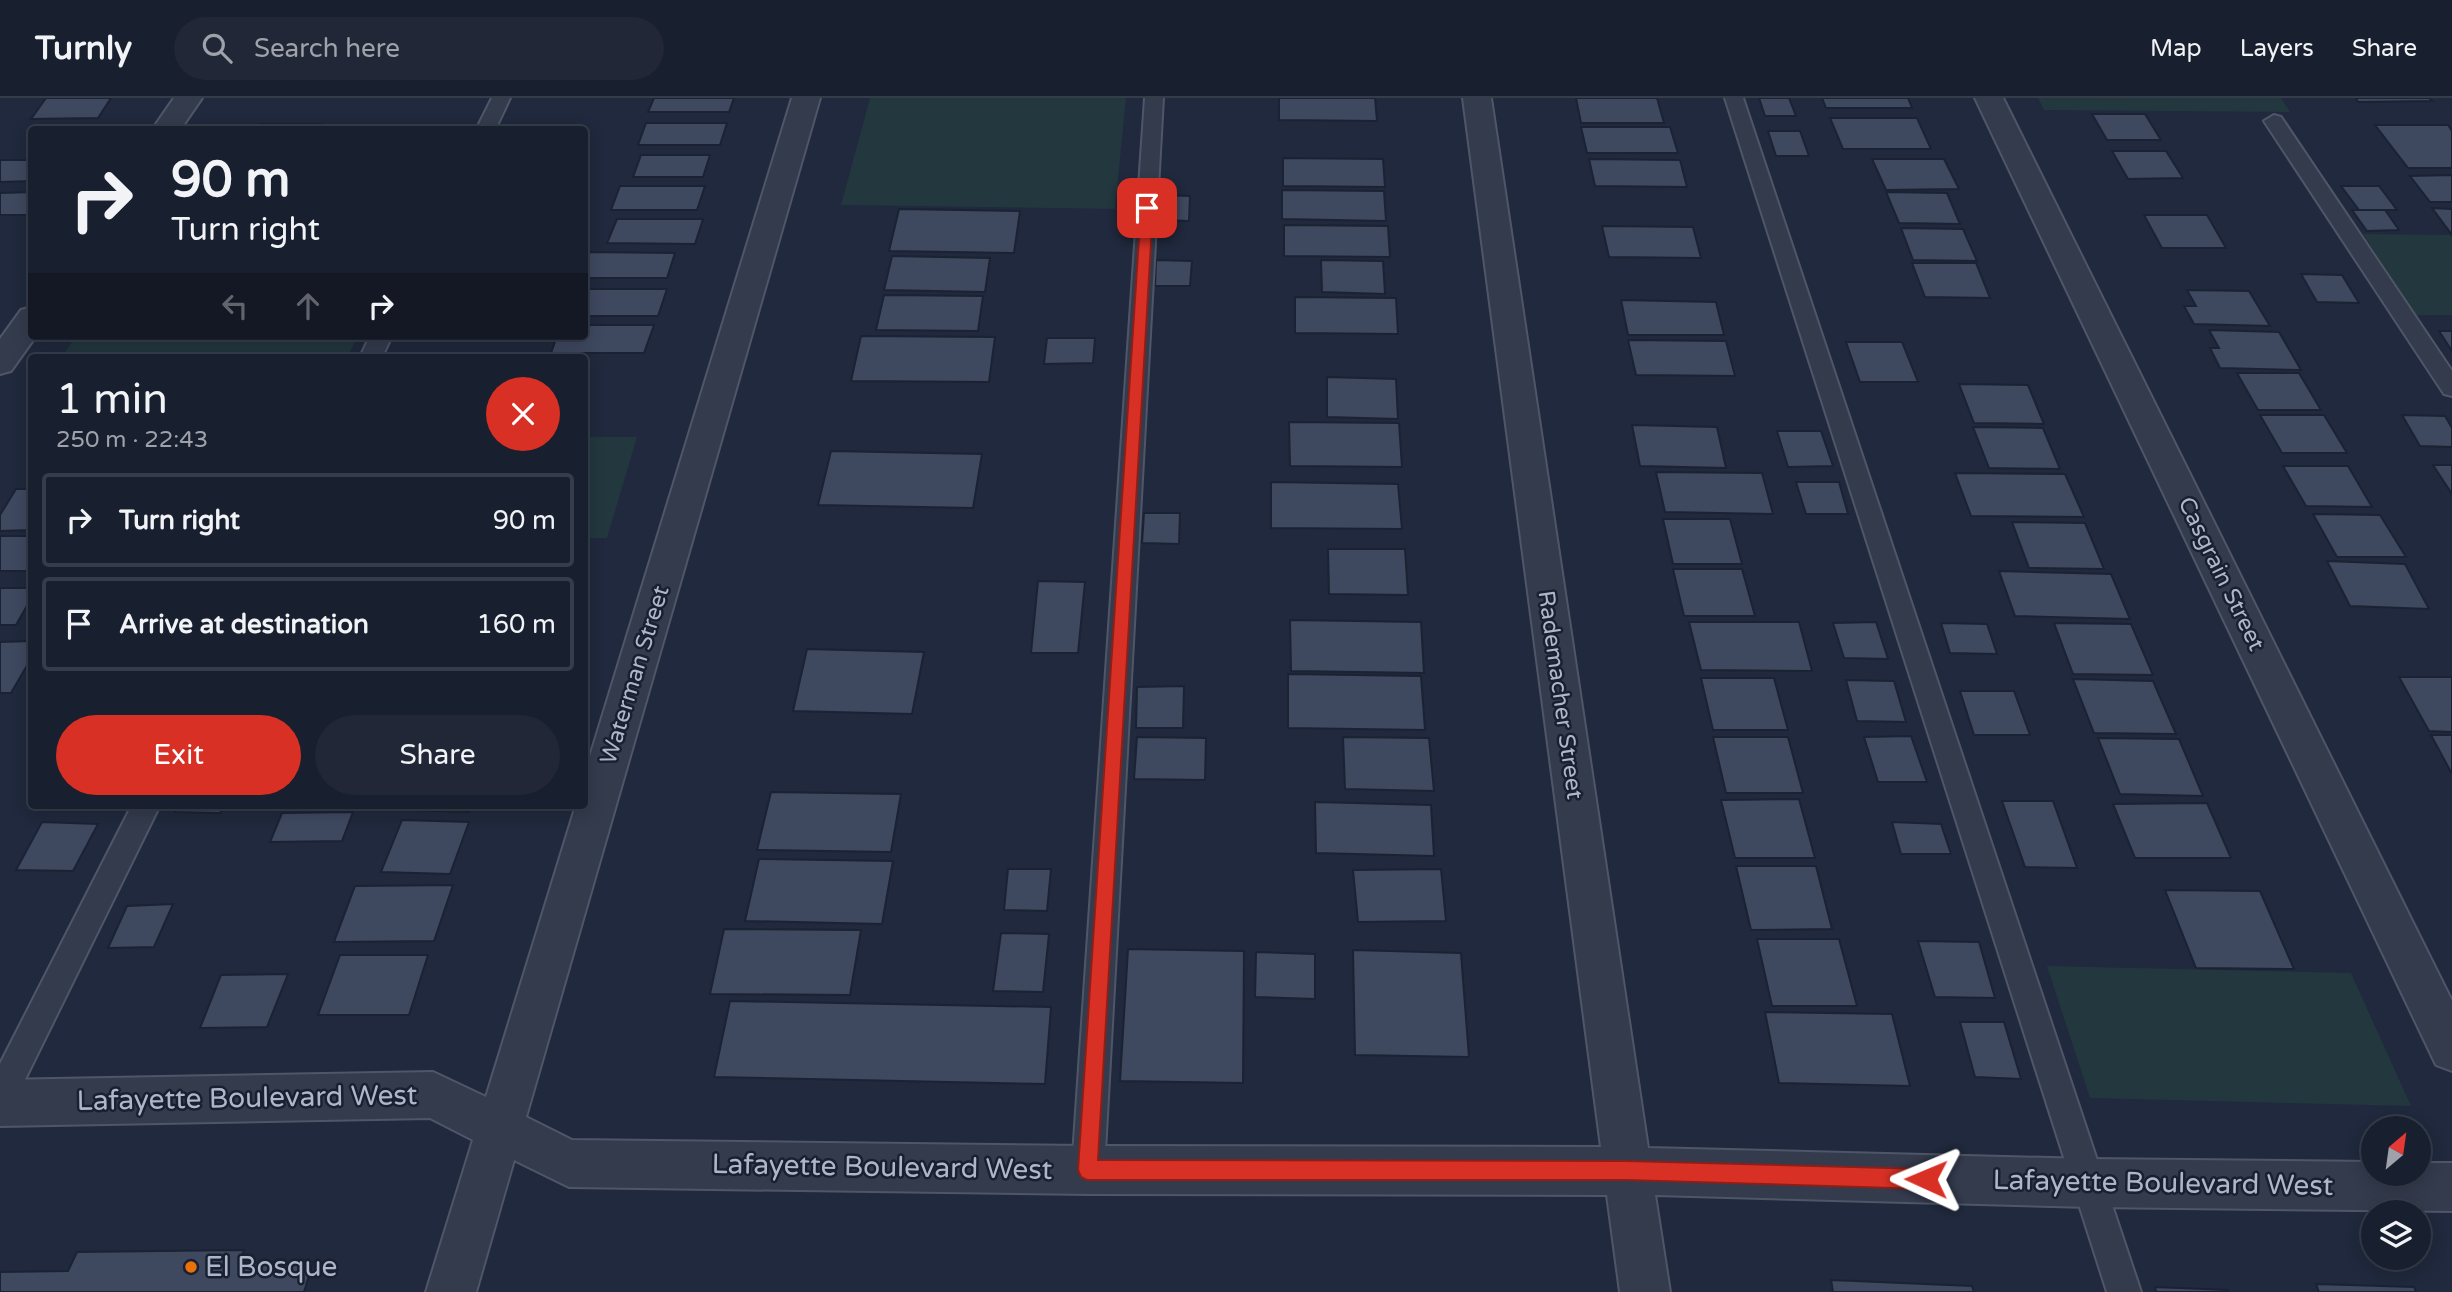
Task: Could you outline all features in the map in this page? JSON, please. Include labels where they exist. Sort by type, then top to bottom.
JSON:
[{"type":"street","points":[[169,126],[188,98]]},
{"type":"street","name":"Waterman Street","points":[[451,1292],[806,98]]},
{"type":"street","name":"Rademacher Street","points":[[1477,98],[1645,1292]]},
{"type":"street","name":"Casgrain Street","points":[[1989,98],[2452,1049]]},
{"type":"street","points":[[0,363],[28,324]]},
{"type":"street","name":"Lafayette Boulevard West","points":[[0,1103],[433,1095],[569,1163],[1087,1170],[1626,1171],[2089,1183],[2452,1187]]},
{"type":"lane","points":[[487,126],[501,98]]},
{"type":"lane","points":[[1087,1170],[1154,98]]},
{"type":"lane","points":[[1734,98],[2124,1292]]},
{"type":"lane","points":[[2274,121],[2452,388]]},
{"type":"lane","points":[[0,1097],[144,809]]},
{"type":"shaded area","points":[[870,98],[1126,98],[1115,209],[841,205]]},
{"type":"shaded area","points":[[2038,98],[2281,98],[2290,112],[2044,110]]},
{"type":"shaded area","points":[[2363,234],[2452,235],[2452,315],[2416,315]]},
{"type":"shaded area","points":[[73,340],[356,340],[349,354],[64,354]]},
{"type":"shaded area","points":[[588,437],[637,437],[607,538],[588,538]]},
{"type":"shaded area","points":[[2047,966],[2351,973],[2411,1106],[2090,1098]]},
{"type":"building","points":[[46,98],[111,98],[98,118],[31,119]]},
{"type":"building","points":[[654,98],[734,98],[729,112],[648,112]]},
{"type":"building","points":[[1279,98],[1375,98],[1377,121],[1279,120]]},
{"type":"building","points":[[1576,98],[1657,98],[1664,123],[1581,123]]},
{"type":"building","points":[[1759,98],[1789,98],[1796,116],[1765,116]]},
{"type":"building","points":[[1822,98],[1908,98],[1912,108],[1826,108]]},
{"type":"building","points":[[2356,98],[2429,98],[2432,101],[2358,102]]},
{"type":"building","points":[[2092,114],[2145,114],[2161,140],[2107,140]]},
{"type":"building","points":[[1830,118],[1917,118],[1931,149],[1843,149]]},
{"type":"building","points":[[646,123],[727,123],[720,145],[638,145]]},
{"type":"building","points":[[259,124],[322,124],[321,126],[258,126]]},
{"type":"building","points":[[2375,125],[2448,125],[2452,131],[2452,168],[2408,168]]},
{"type":"building","points":[[1581,127],[1670,127],[1678,153],[1587,153]]},
{"type":"building","points":[[1768,131],[1800,131],[1809,156],[1776,156]]},
{"type":"building","points":[[2112,151],[2166,151],[2183,178],[2128,179]]},
{"type":"building","points":[[641,155],[710,155],[703,177],[633,177]]},
{"type":"building","points":[[1283,158],[1383,159],[1385,187],[1283,186]]},
{"type":"building","points":[[1589,159],[1680,160],[1687,187],[1595,186]]},
{"type":"building","points":[[1872,159],[1944,159],[1959,189],[1886,190]]},
{"type":"building","points":[[0,160],[28,160],[28,181],[0,182]]},
{"type":"building","points":[[2452,175],[2452,202],[2430,202],[2410,176]]},
{"type":"building","points":[[620,186],[705,186],[697,210],[611,210]]},
{"type":"building","points":[[2341,186],[2379,186],[2397,210],[2359,210]]},
{"type":"building","points":[[1282,190],[1384,191],[1386,221],[1282,219]]},
{"type":"building","points":[[28,192],[26,215],[0,215],[0,193]]},
{"type":"building","points":[[1886,192],[1947,193],[1960,224],[1899,223]]},
{"type":"building","points":[[1163,195],[1190,196],[1189,221],[1161,220]]},
{"type":"building","points":[[2432,208],[2452,209],[2452,235]]},
{"type":"building","points":[[899,209],[1020,211],[1014,253],[889,251]]},
{"type":"building","points":[[2352,210],[2385,210],[2399,230],[2367,231]]},
{"type":"building","points":[[2144,215],[2207,215],[2226,248],[2162,248]]},
{"type":"building","points":[[617,219],[703,219],[695,244],[607,243]]},
{"type":"building","points":[[1284,225],[1388,226],[1390,257],[1284,256]]},
{"type":"building","points":[[1602,226],[1693,227],[1701,258],[1609,257]]},
{"type":"building","points":[[1901,228],[1963,229],[1977,261],[1913,260]]},
{"type":"building","points":[[588,252],[675,253],[667,278],[588,278]]},
{"type":"building","points":[[892,256],[990,258],[985,292],[884,290]]},
{"type":"building","points":[[1156,260],[1192,261],[1190,286],[1155,286]]},
{"type":"building","points":[[1321,260],[1383,261],[1385,294],[1322,292]]},
{"type":"building","points":[[1912,263],[1976,263],[1990,298],[1925,297]]},
{"type":"building","points":[[2301,274],[2342,275],[2359,303],[2317,302]]},
{"type":"building","points":[[588,289],[667,289],[658,316],[588,316]]},
{"type":"building","points":[[2187,290],[2249,291],[2270,326],[2194,324],[2184,306],[2196,306]]},
{"type":"building","points":[[884,295],[983,296],[978,331],[876,330]]},
{"type":"building","points":[[1295,297],[1396,298],[1398,334],[1295,333]]},
{"type":"building","points":[[1621,300],[1716,302],[1724,335],[1628,335]]},
{"type":"building","points":[[588,325],[654,325],[644,353],[551,353],[556,340],[588,340]]},
{"type":"building","points":[[2209,330],[2279,332],[2301,370],[2220,368],[2210,348],[2219,348]]},
{"type":"building","points":[[2439,331],[2452,331],[2452,351]]},
{"type":"building","points":[[861,336],[995,337],[989,382],[851,381]]},
{"type":"building","points":[[1047,338],[1095,338],[1093,363],[1044,364]]},
{"type":"building","points":[[1628,340],[1726,341],[1735,376],[1636,375]]},
{"type":"building","points":[[1846,342],[1902,342],[1918,382],[1860,382]]},
{"type":"building","points":[[2237,373],[2299,373],[2321,410],[2258,410]]},
{"type":"building","points":[[1327,377],[1396,379],[1398,419],[1327,417]]},
{"type":"building","points":[[1959,384],[2028,385],[2044,424],[1974,423]]},
{"type":"building","points":[[2260,415],[2324,415],[2347,453],[2282,453]]},
{"type":"building","points":[[2402,415],[2445,416],[2452,428],[2452,447],[2420,446]]},
{"type":"building","points":[[1289,422],[1399,423],[1402,467],[1290,466]]},
{"type":"building","points":[[1632,425],[1717,427],[1726,468],[1640,466]]},
{"type":"building","points":[[1973,427],[2043,428],[2060,469],[1989,468]]},
{"type":"building","points":[[1777,431],[1821,431],[1833,466],[1788,467]]},
{"type":"building","points":[[831,451],[982,454],[973,508],[818,505]]},
{"type":"building","points":[[2433,465],[2452,465],[2452,494]]},
{"type":"building","points":[[2283,466],[2348,466],[2372,507],[2306,506]]},
{"type":"building","points":[[1656,472],[1762,473],[1773,514],[1665,512]]},
{"type":"building","points":[[1955,473],[2065,474],[2084,517],[1971,516]]},
{"type":"building","points":[[1271,482],[1398,484],[1402,529],[1271,528]]},
{"type":"building","points":[[1796,482],[1839,482],[1848,514],[1806,514]]},
{"type":"building","points":[[16,489],[28,489],[28,530],[0,531],[0,515]]},
{"type":"building","points":[[1144,513],[1180,513],[1179,544],[1142,543]]},
{"type":"building","points":[[2313,514],[2380,515],[2406,557],[2337,557]]},
{"type":"building","points":[[1663,519],[1730,519],[1742,564],[1673,564]]},
{"type":"building","points":[[2012,522],[2085,523],[2104,569],[2029,568]]},
{"type":"building","points":[[0,536],[28,536],[28,571],[0,571]]},
{"type":"building","points":[[1328,549],[1405,549],[1408,595],[1329,594]]},
{"type":"building","points":[[2327,561],[2405,564],[2429,609],[2350,606]]},
{"type":"building","points":[[1673,569],[1742,569],[1755,616],[1684,616]]},
{"type":"building","points":[[1999,571],[2111,574],[2130,619],[2015,616]]},
{"type":"building","points":[[1038,581],[1085,582],[1078,653],[1031,653]]},
{"type":"building","points":[[0,588],[28,588],[28,604],[16,625],[0,625]]},
{"type":"building","points":[[1290,620],[1421,622],[1424,673],[1291,671]]},
{"type":"building","points":[[1689,622],[1799,622],[1812,671],[1701,670]]},
{"type":"building","points":[[1876,622],[1888,659],[1844,658],[1833,623]]},
{"type":"building","points":[[1941,623],[1987,624],[1997,654],[1950,653]]},
{"type":"building","points":[[2054,623],[2131,624],[2153,675],[2073,674]]},
{"type":"building","points":[[28,641],[28,664],[11,693],[0,693],[0,642]]},
{"type":"building","points":[[807,649],[924,652],[912,714],[793,711]]},
{"type":"building","points":[[1288,674],[1421,676],[1425,730],[1288,728]]},
{"type":"building","points":[[2399,677],[2452,677],[2452,732],[2429,731]]},
{"type":"building","points":[[1701,678],[1774,678],[1788,730],[1713,730]]},
{"type":"building","points":[[2073,679],[2153,681],[2176,734],[2094,733]]},
{"type":"building","points":[[1846,680],[1894,681],[1906,722],[1857,721]]},
{"type":"building","points":[[1184,686],[1183,728],[1136,728],[1137,687]]},
{"type":"building","points":[[1960,691],[2014,691],[2030,735],[1974,735]]},
{"type":"building","points":[[2431,735],[2452,735],[2452,774]]},
{"type":"building","points":[[1911,736],[1927,782],[1878,782],[1864,737]]},
{"type":"building","points":[[1137,737],[1206,738],[1205,780],[1134,779]]},
{"type":"building","points":[[1343,737],[1429,738],[1434,791],[1345,789]]},
{"type":"building","points":[[1713,737],[1788,737],[1803,793],[1726,793]]},
{"type":"building","points":[[2098,738],[2179,739],[2203,796],[2120,794]]},
{"type":"building","points":[[771,792],[901,794],[891,852],[757,850]]},
{"type":"building","points":[[1799,799],[1815,858],[1735,858],[1721,800]]},
{"type":"building","points":[[2002,801],[2053,801],[2077,868],[2025,867]]},
{"type":"building","points":[[1315,802],[1431,805],[1434,856],[1316,853]]},
{"type":"building","points":[[2207,803],[2231,858],[2135,858],[2113,804]]},
{"type":"building","points":[[177,809],[222,809],[220,813],[175,812]]},
{"type":"building","points":[[378,809],[470,809],[469,812]]},
{"type":"building","points":[[353,812],[342,841],[270,842],[282,813]]},
{"type":"building","points":[[402,820],[469,822],[450,874],[381,872]]},
{"type":"building","points":[[42,822],[98,824],[73,871],[16,870]]},
{"type":"building","points":[[1892,822],[1941,824],[1951,854],[1901,854]]},
{"type":"building","points":[[759,859],[893,861],[882,924],[745,921]]},
{"type":"building","points":[[1736,866],[1816,866],[1832,929],[1751,930]]},
{"type":"building","points":[[1008,869],[1051,869],[1047,911],[1004,910]]},
{"type":"building","points":[[1441,869],[1446,921],[1358,922],[1353,870]]},
{"type":"building","points":[[453,885],[434,941],[334,942],[355,886]]},
{"type":"building","points":[[2165,890],[2260,891],[2294,969],[2196,968]]},
{"type":"building","points":[[173,904],[154,947],[108,948],[127,906]]},
{"type":"building","points":[[724,929],[861,930],[850,995],[710,994]]},
{"type":"building","points":[[1001,933],[1049,934],[1043,992],[993,991]]},
{"type":"building","points":[[1757,939],[1839,939],[1857,1006],[1772,1006]]},
{"type":"building","points":[[1918,941],[1979,942],[1995,998],[1935,997]]},
{"type":"building","points":[[1128,949],[1244,951],[1243,1083],[1120,1081]]},
{"type":"building","points":[[1353,950],[1461,953],[1469,1057],[1355,1055]]},
{"type":"building","points":[[1256,952],[1315,954],[1315,999],[1255,997]]},
{"type":"building","points":[[340,955],[428,955],[409,1015],[318,1015]]},
{"type":"building","points":[[288,974],[267,1027],[200,1028],[221,975]]},
{"type":"building","points":[[730,1001],[1051,1007],[1045,1084],[714,1077]]},
{"type":"building","points":[[1765,1012],[1892,1014],[1910,1086],[1779,1083]]},
{"type":"building","points":[[1960,1022],[2004,1022],[2021,1079],[1975,1077]]},
{"type":"building","name":"El Bosque","points":[[244,1250],[239,1263],[313,1262],[304,1292],[0,1292],[0,1272],[68,1271],[77,1252]]},
{"type":"building","points":[[1831,1280],[1972,1286],[1974,1292],[1833,1292]]},
{"type":"building","points":[[2316,1284],[2414,1287],[2416,1292],[2319,1292]]},
{"type":"building","points":[[2155,1287],[2228,1290],[2228,1292],[2156,1292]]},
{"type":"place","name":"El Bosque","points":[[191,1267]]},
{"type":"route","points":[[1147,208],[1087,1170],[1626,1171],[1926,1179]]}]
